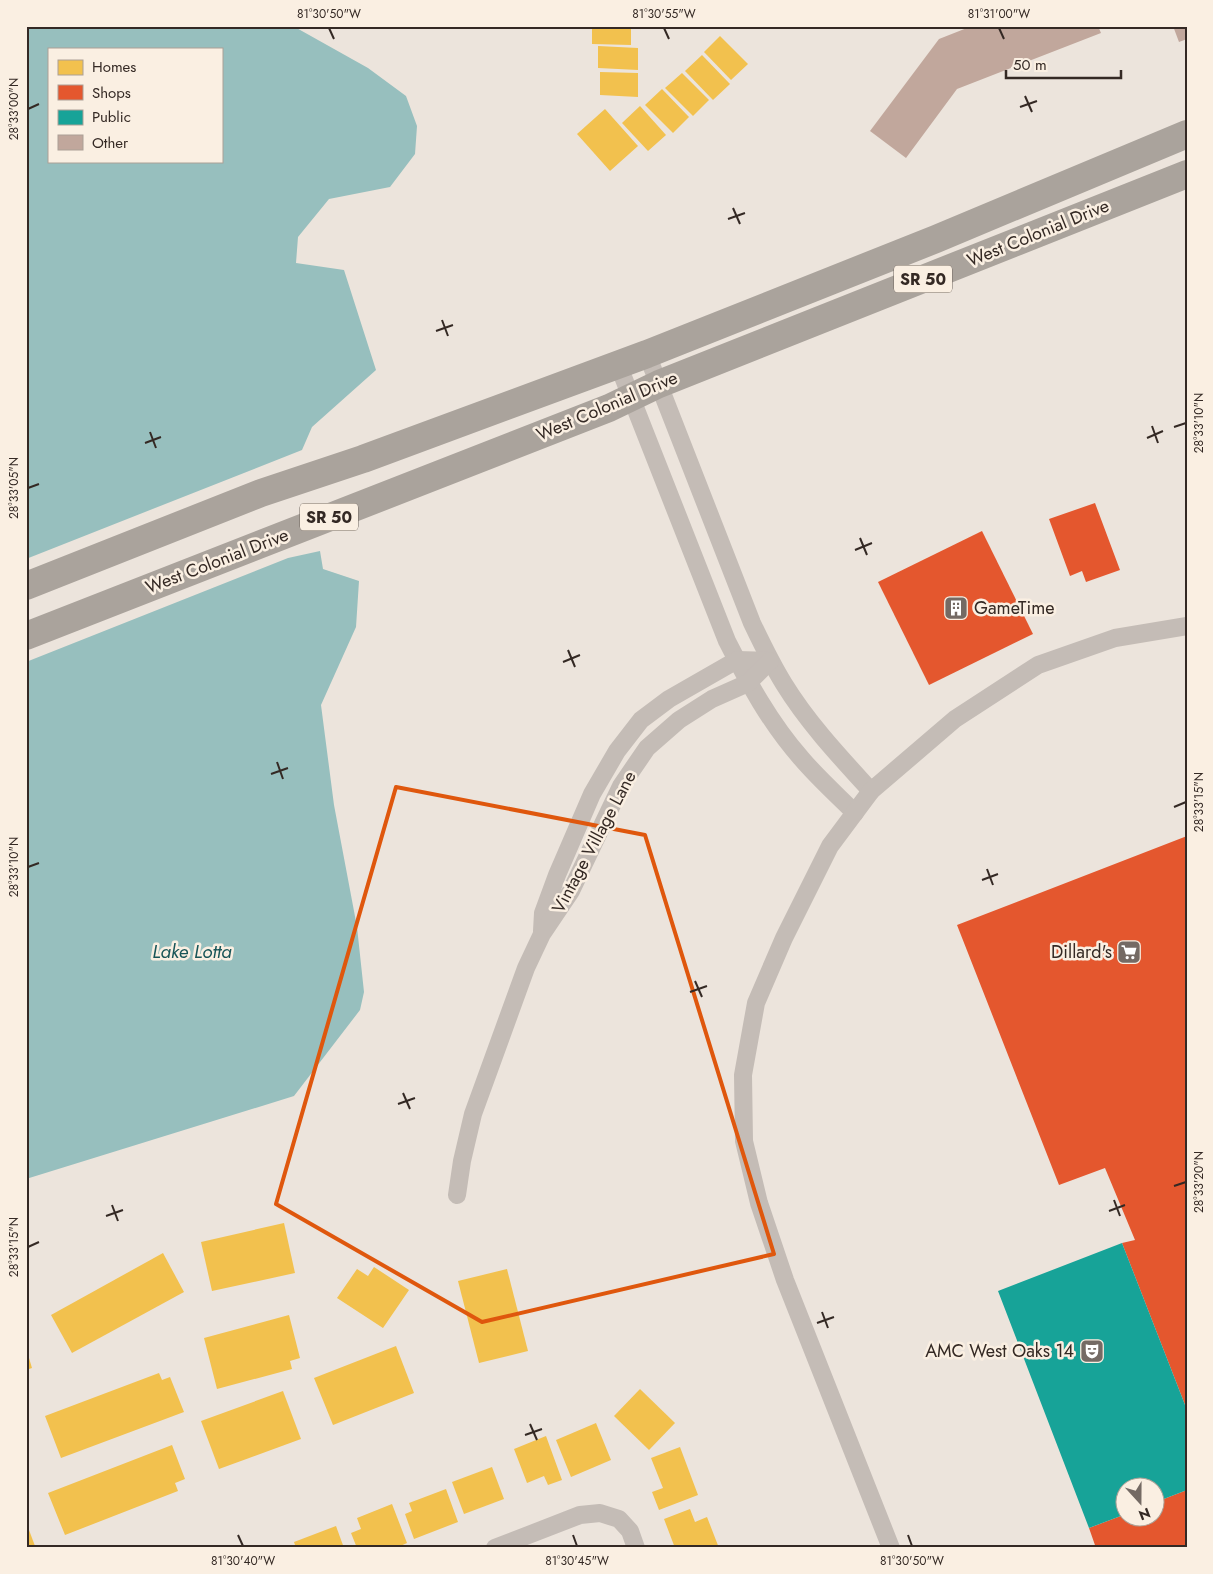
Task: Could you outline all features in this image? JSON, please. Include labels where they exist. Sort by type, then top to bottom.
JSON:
[{"type":"highway","name":"West Colonial Drive","points":[[26,586],[261,493],[364,459],[647,354],[936,239],[1187,134]]},
{"type":"highway","name":"West Colonial Drive","points":[[26,636],[609,408],[659,384],[1187,174]]},
{"type":"street","points":[[647,354],[752,623],[770,661],[785,686],[828,744],[871,791]]},
{"type":"street","points":[[618,364],[727,641],[748,683],[772,720],[801,758],[855,813]]},
{"type":"street","points":[[891,1548],[785,1280],[759,1204],[744,1141],[743,1075],[756,1002],[784,938],[830,846],[871,791],[955,718],[1038,665],[1114,638],[1187,626]]},
{"type":"street","points":[[737,660],[770,661]]},
{"type":"street","name":"Vintage Village Lane","points":[[542,934],[543,913],[557,876],[592,794],[617,751],[641,720],[669,699],[737,660]]},
{"type":"street","name":"Vintage Village Lane","points":[[457,1195],[462,1161],[473,1114],[526,968],[542,934],[571,891],[621,786],[647,748],[679,720],[712,699],[748,683],[770,661]]},
{"type":"street","points":[[495,1548],[580,1515],[600,1514],[619,1519],[630,1531],[636,1548]]},
{"type":"highlighted area","points":[[396,787],[645,835],[774,1254],[482,1322],[276,1204]]},
{"type":"water","points":[[26,26],[293,26],[368,68],[406,96],[417,126],[415,154],[390,187],[329,199],[298,237],[296,263],[344,270],[376,370],[312,427],[302,450],[26,559]]},
{"type":"water","name":"Lake Lotta","points":[[320,551],[323,569],[359,581],[356,627],[321,705],[334,805],[357,927],[364,992],[360,1010],[294,1096],[26,1179],[26,662],[288,558]]},
{"type":"building: Homes","points":[[592,26],[631,26],[631,45],[592,44]]},
{"type":"building: Homes","points":[[720,36],[748,64],[731,80],[704,52]]},
{"type":"building: Homes","points":[[598,46],[638,48],[638,70],[598,68]]},
{"type":"building: Homes","points":[[702,55],[730,84],[713,100],[685,71]]},
{"type":"building: Homes","points":[[600,72],[638,73],[638,97],[600,95]]},
{"type":"building: Homes","points":[[682,73],[709,100],[693,116],[665,88]]},
{"type":"building: Homes","points":[[662,89],[689,117],[673,133],[645,105]]},
{"type":"building: Homes","points":[[640,106],[666,135],[648,151],[622,123]]},
{"type":"building: Homes","points":[[605,109],[638,146],[610,171],[577,134]]},
{"type":"building: Homes","points":[[284,1223],[295,1273],[212,1291],[201,1242]]},
{"type":"building: Homes","points":[[163,1253],[184,1292],[72,1353],[51,1315]]},
{"type":"building: Homes","points":[[374,1267],[409,1290],[383,1328],[337,1298],[357,1269],[368,1276]]},
{"type":"building: Homes","points":[[507,1269],[528,1351],[479,1363],[458,1281]]},
{"type":"building: Homes","points":[[289,1315],[300,1358],[290,1361],[292,1369],[217,1389],[204,1338]]},
{"type":"building: Homes","points":[[396,1346],[414,1393],[333,1425],[314,1378]]},
{"type":"building: Homes","points":[[26,1348],[32,1368],[26,1370]]},
{"type":"building: Homes","points":[[159,1373],[162,1380],[170,1377],[184,1412],[61,1458],[45,1416]]},
{"type":"building: Homes","points":[[640,1389],[675,1423],[649,1450],[614,1416]]},
{"type":"building: Homes","points":[[283,1391],[301,1439],[219,1469],[201,1421]]},
{"type":"building: Homes","points":[[596,1423],[611,1460],[571,1477],[556,1440]]},
{"type":"building: Homes","points":[[546,1436],[562,1480],[548,1485],[544,1476],[527,1483],[514,1449]]},
{"type":"building: Homes","points":[[172,1445],[185,1479],[175,1483],[178,1491],[65,1535],[48,1493]]},
{"type":"building: Homes","points":[[680,1447],[698,1495],[659,1510],[652,1492],[663,1488],[651,1458]]},
{"type":"building: Homes","points":[[492,1467],[504,1499],[464,1514],[452,1482]]},
{"type":"building: Homes","points":[[446,1489],[458,1522],[414,1539],[405,1514],[412,1511],[409,1503]]},
{"type":"building: Homes","points":[[392,1504],[407,1543],[396,1548],[357,1548],[351,1533],[361,1529],[357,1518]]},
{"type":"building: Homes","points":[[690,1509],[695,1522],[707,1517],[719,1548],[675,1548],[664,1519]]},
{"type":"building: Homes","points":[[26,1522],[35,1546],[30,1548],[26,1548]]},
{"type":"building: Homes","points":[[336,1526],[344,1548],[296,1548],[294,1542]]},
{"type":"building: Shops","points":[[1095,503],[1120,570],[1086,582],[1082,571],[1070,576],[1049,519]]},
{"type":"building: Shops","name":"GameTime","points":[[982,531],[1033,634],[929,685],[878,582]]},
{"type":"building: Shops","points":[[1187,836],[1187,1410],[1122,1243],[1135,1240],[1105,1168],[1059,1185],[957,925]]},
{"type":"building: Shops","points":[[1187,1490],[1187,1548],[1096,1548],[1089,1528],[1116,1518],[1116,1526],[1166,1526],[1166,1498]]},
{"type":"building: Public","name":"AMC West Oaks 14","points":[[1122,1243],[1187,1410],[1187,1490],[1166,1498],[1166,1476],[1116,1476],[1116,1518],[1089,1528],[998,1291]]},
{"type":"building: Other","points":[[972,26],[1098,26],[1101,33],[957,89],[906,158],[870,131],[939,39]]},
{"type":"building: Other","points":[[1173,26],[1187,26],[1187,39],[1179,42]]},
{"type":"place","name":"GameTime","points":[[956,608]]},
{"type":"place","name":"Dillard's","points":[[1129,952]]},
{"type":"place","name":"AMC West Oaks 14","points":[[1092,1351]]}]
